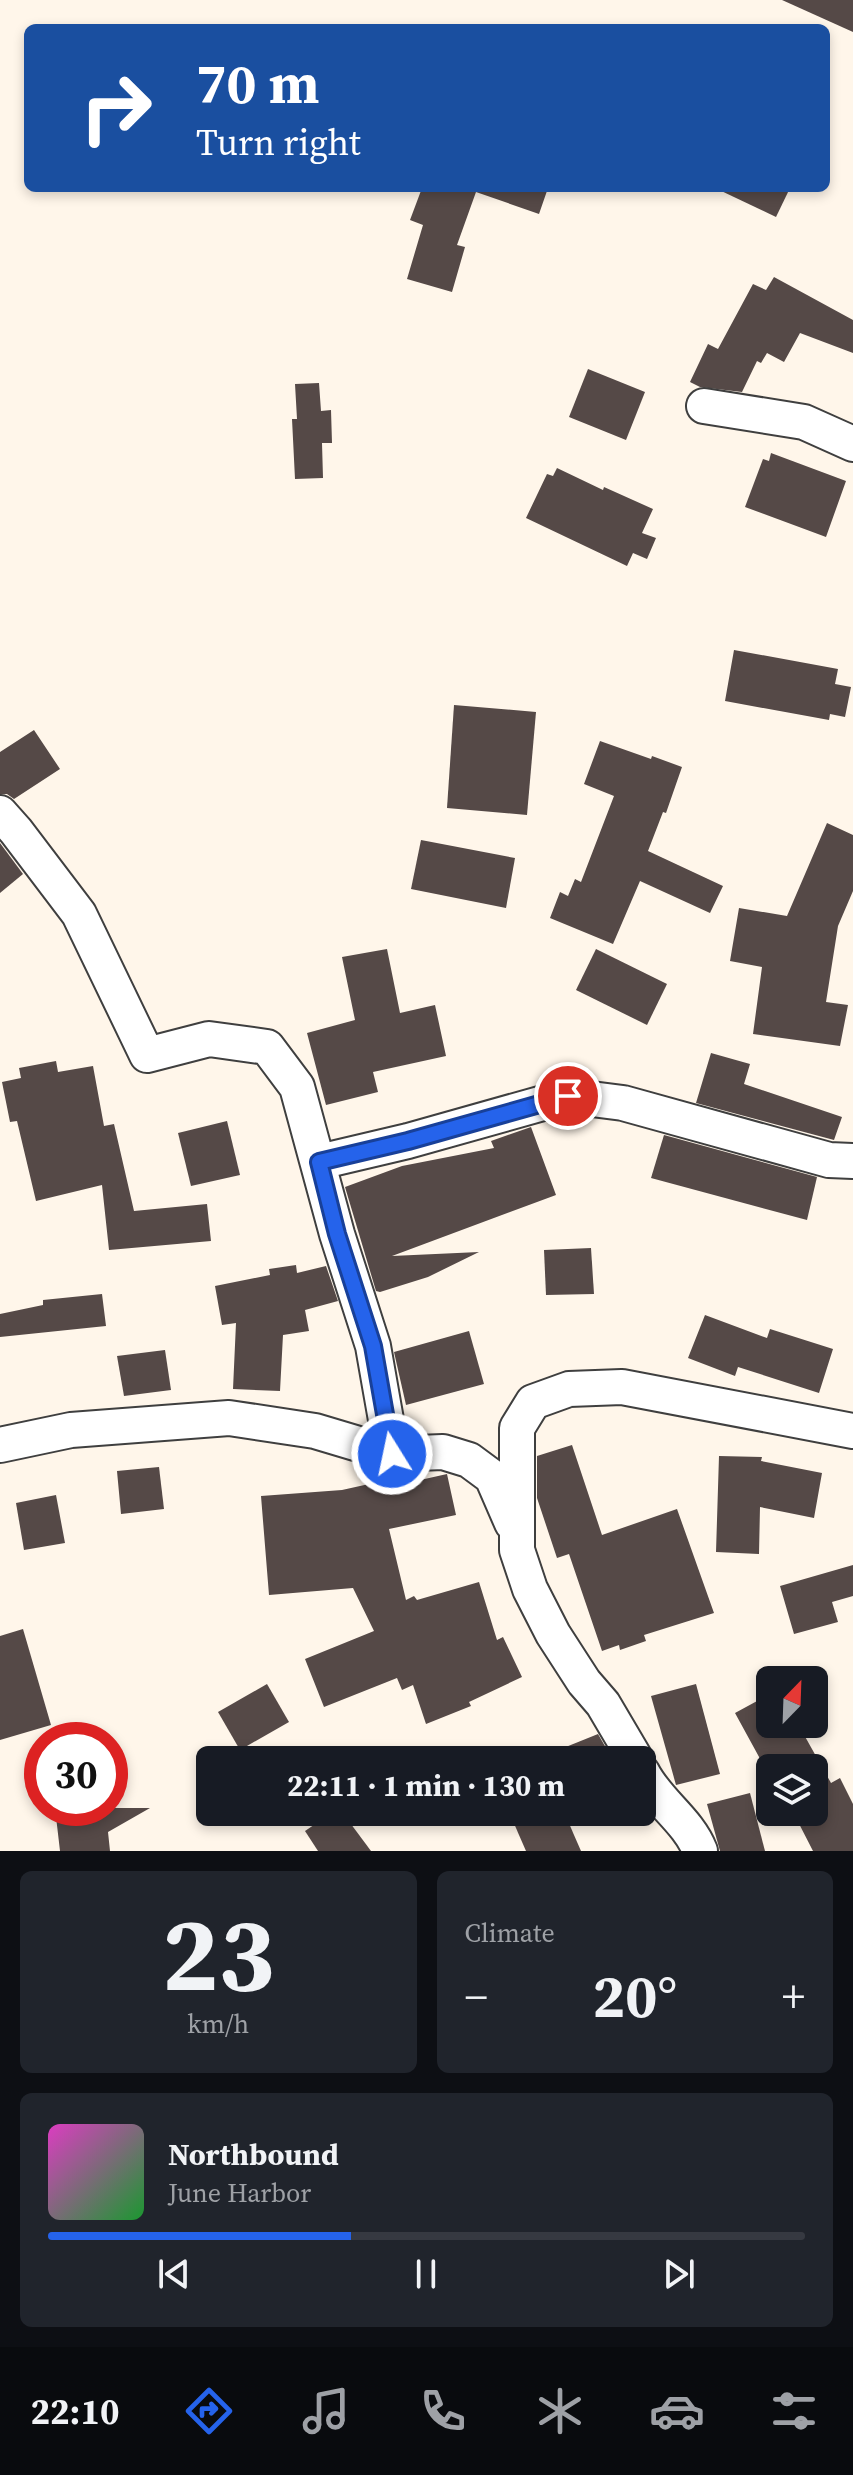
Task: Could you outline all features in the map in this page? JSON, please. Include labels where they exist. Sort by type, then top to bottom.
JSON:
[{"type":"street","points":[[704,406],[804,422],[853,444]]},
{"type":"street","points":[[0,813],[79,914],[147,1055],[209,1039],[267,1047],[297,1087],[337,1234],[373,1346],[392,1454]]},
{"type":"street","points":[[319,1162],[408,1141],[568,1096],[623,1103],[829,1160],[853,1161]]},
{"type":"street","points":[[628,1746],[603,1704],[584,1682],[553,1634],[530,1589],[517,1550],[517,1428],[533,1402],[569,1389],[622,1387],[853,1431]]},
{"type":"street","points":[[0,1445],[71,1430],[229,1418],[315,1431],[392,1454],[443,1452],[469,1460],[492,1477],[517,1534]]},
{"type":"street","points":[[656,1793],[695,1838],[700,1851]]},
{"type":"building","points":[[782,0],[853,0],[853,32]]},
{"type":"building","points":[[420,192],[476,192],[457,245],[465,247],[452,292],[407,279],[423,225],[410,220]]},
{"type":"building","points":[[476,192],[547,192],[539,214]]},
{"type":"building","points":[[723,192],[788,192],[776,217]]},
{"type":"building","points":[[774,277],[853,320],[853,353],[800,333],[784,362],[767,353],[761,363],[757,361],[742,392],[700,387],[690,382],[708,344],[718,349],[753,284],[766,290]]},
{"type":"building","points":[[588,369],[645,392],[626,440],[569,417]]},
{"type":"building","points":[[319,383],[321,411],[331,410],[332,443],[322,443],[323,478],[295,479],[292,419],[297,419],[295,384]]},
{"type":"building","points":[[771,453],[846,481],[826,537],[745,507],[763,459],[769,461]]},
{"type":"building","points":[[557,468],[653,509],[642,533],[656,538],[647,559],[633,553],[627,566],[526,518],[547,474],[553,476]]},
{"type":"building","points":[[734,650],[838,669],[835,684],[851,687],[845,717],[830,714],[829,720],[725,701]]},
{"type":"building","points":[[454,705],[536,712],[527,815],[447,808]]},
{"type":"building","points":[[34,730],[60,769],[14,799],[0,794],[0,752]]},
{"type":"building","points":[[600,741],[682,767],[666,813],[663,812],[648,851],[723,886],[710,913],[640,881],[613,944],[550,918],[560,892],[568,896],[575,879],[581,882],[614,796],[584,784]]},
{"type":"building","points":[[827,823],[853,835],[853,891],[838,926],[826,1002],[848,1005],[840,1046],[753,1034],[762,967],[730,961],[739,908],[787,916]]},
{"type":"building","points":[[421,840],[515,858],[506,908],[411,889]]},
{"type":"building","points":[[0,843],[23,874],[0,893]]},
{"type":"building","points":[[387,949],[400,1013],[435,1005],[446,1056],[373,1072],[378,1092],[326,1105],[307,1033],[355,1020],[342,957]]},
{"type":"building","points":[[596,949],[667,984],[647,1025],[576,990]]},
{"type":"building","points":[[711,1053],[750,1064],[744,1084],[842,1117],[834,1140],[696,1103]]},
{"type":"building","points":[[56,1061],[58,1072],[93,1066],[104,1126],[114,1124],[134,1211],[207,1204],[211,1241],[109,1250],[102,1185],[36,1201],[17,1121],[10,1122],[2,1082],[21,1078],[19,1068]]},
{"type":"building","points":[[227,1121],[240,1175],[191,1186],[178,1133]]},
{"type":"building","points":[[531,1127],[556,1195],[392,1256],[479,1252],[428,1277],[376,1291],[345,1187],[402,1166],[494,1148],[491,1141]]},
{"type":"building","points":[[664,1135],[817,1177],[807,1220],[651,1178]]},
{"type":"building","points":[[591,1248],[594,1294],[546,1295],[544,1250]]},
{"type":"building","points":[[296,1265],[297,1273],[326,1266],[338,1301],[305,1310],[309,1331],[283,1335],[280,1391],[233,1389],[236,1323],[222,1325],[215,1286],[270,1275],[269,1269]]},
{"type":"building","points":[[102,1294],[106,1326],[0,1337],[0,1314],[43,1305],[43,1300]]},
{"type":"building","points":[[705,1315],[767,1338],[770,1329],[833,1349],[819,1393],[738,1367],[735,1376],[688,1358]]},
{"type":"building","points":[[469,1331],[484,1384],[406,1405],[394,1352]]},
{"type":"building","points":[[165,1350],[171,1390],[124,1396],[117,1356]]},
{"type":"building","points":[[572,1445],[602,1535],[677,1509],[714,1613],[644,1635],[646,1641],[620,1650],[619,1645],[602,1651],[569,1554],[557,1558],[537,1498],[537,1456]]},
{"type":"building","points":[[719,1456],[762,1457],[761,1461],[822,1473],[814,1518],[760,1507],[759,1554],[716,1552]]},
{"type":"building","points":[[159,1467],[164,1509],[121,1514],[117,1471]]},
{"type":"building","points":[[447,1474],[456,1515],[389,1529],[406,1600],[414,1596],[417,1600],[479,1582],[497,1640],[503,1637],[522,1677],[469,1702],[471,1706],[426,1724],[413,1685],[402,1690],[397,1678],[324,1707],[305,1659],[374,1631],[353,1588],[269,1595],[261,1496],[342,1490],[378,1482],[380,1489]]},
{"type":"building","points":[[56,1495],[65,1543],[24,1550],[16,1503]]},
{"type":"building","points":[[853,1565],[853,1596],[832,1602],[838,1622],[794,1634],[780,1586]]},
{"type":"building","points":[[23,1629],[50,1722],[24,1722],[24,1733],[0,1740],[0,1636]]},
{"type":"building","points":[[267,1684],[289,1722],[247,1746],[238,1746],[218,1712]]},
{"type":"building","points":[[696,1684],[720,1774],[676,1785],[651,1696]]},
{"type":"building","points":[[756,1702],[756,1738],[806,1738],[815,1754],[757,1754],[735,1713]]},
{"type":"building","points":[[598,1734],[605,1746],[568,1746]]},
{"type":"building","points":[[828,1778],[831,1783],[840,1778],[853,1804],[853,1851],[813,1851],[800,1826],[828,1826]]},
{"type":"building","points":[[750,1793],[756,1826],[765,1851],[720,1851],[707,1804]]},
{"type":"building","points":[[128,1808],[150,1808],[128,1821]]},
{"type":"building","points":[[57,1826],[118,1826],[108,1832],[110,1851],[60,1851]]},
{"type":"building","points":[[312,1826],[352,1826],[371,1851],[318,1851],[305,1831]]},
{"type":"building","points":[[515,1826],[570,1826],[581,1851],[526,1851]]},
{"type":"route","points":[[392,1454],[373,1346],[337,1234],[319,1162],[408,1141],[568,1096]]}]
